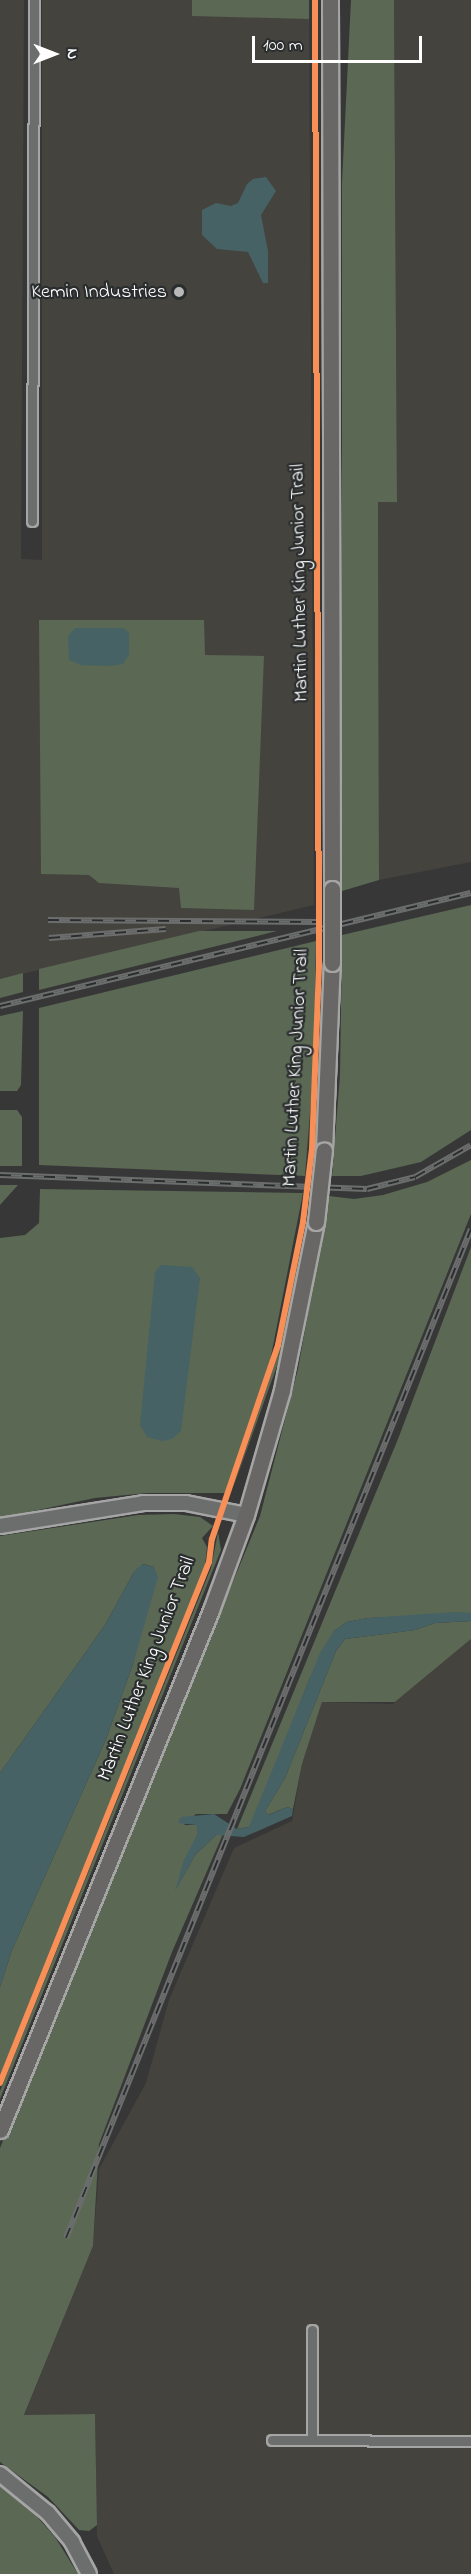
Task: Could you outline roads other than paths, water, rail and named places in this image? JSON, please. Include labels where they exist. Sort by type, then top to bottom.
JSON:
[{"type":"main road","points":[[0,2130],[212,1610],[246,1515],[282,1390],[315,1222],[324,1150],[332,963],[330,0]]},
{"type":"street","points":[[32,521],[34,0]]},
{"type":"street","points":[[0,1526],[143,1503],[186,1503],[246,1515]]},
{"type":"street","points":[[312,2330],[312,2440]]},
{"type":"street","points":[[272,2440],[471,2441]]},
{"type":"street","points":[[0,2474],[48,2513],[72,2542],[89,2574]]},
{"type":"water","points":[[266,177],[276,191],[261,215],[268,251],[268,283],[263,283],[248,252],[217,249],[202,235],[202,210],[216,203],[231,206],[238,203],[247,184],[253,179]]},
{"type":"water","points":[[75,628],[123,628],[129,633],[129,655],[123,664],[109,666],[81,665],[69,660],[68,636]]},
{"type":"water","points":[[161,1265],[192,1267],[200,1278],[181,1431],[172,1439],[162,1441],[147,1437],[140,1425],[155,1272]]},
{"type":"water","points":[[142,1564],[154,1567],[158,1577],[133,1664],[106,1739],[12,1950],[0,1987],[0,1773],[105,1625],[134,1572]]},
{"type":"water","points":[[471,1613],[471,1621],[435,1623],[415,1630],[345,1639],[336,1651],[285,1778],[265,1811],[269,1815],[287,1807],[293,1809],[292,1816],[244,1837],[216,1835],[195,1855],[175,1891],[184,1860],[198,1833],[196,1825],[178,1823],[181,1817],[214,1814],[237,1829],[249,1827],[320,1653],[334,1631],[347,1622],[368,1618]]},
{"type":"railway","points":[[0,1006],[471,893]]},
{"type":"railway","points":[[48,920],[321,922]]},
{"type":"railway","points":[[49,938],[166,929]]},
{"type":"railway","points":[[0,1175],[367,1189],[415,1177],[471,1145]]},
{"type":"railway","points":[[66,2238],[471,1229]]},
{"type":"place","name":"Kemin Industries","points":[[179,292]]}]
